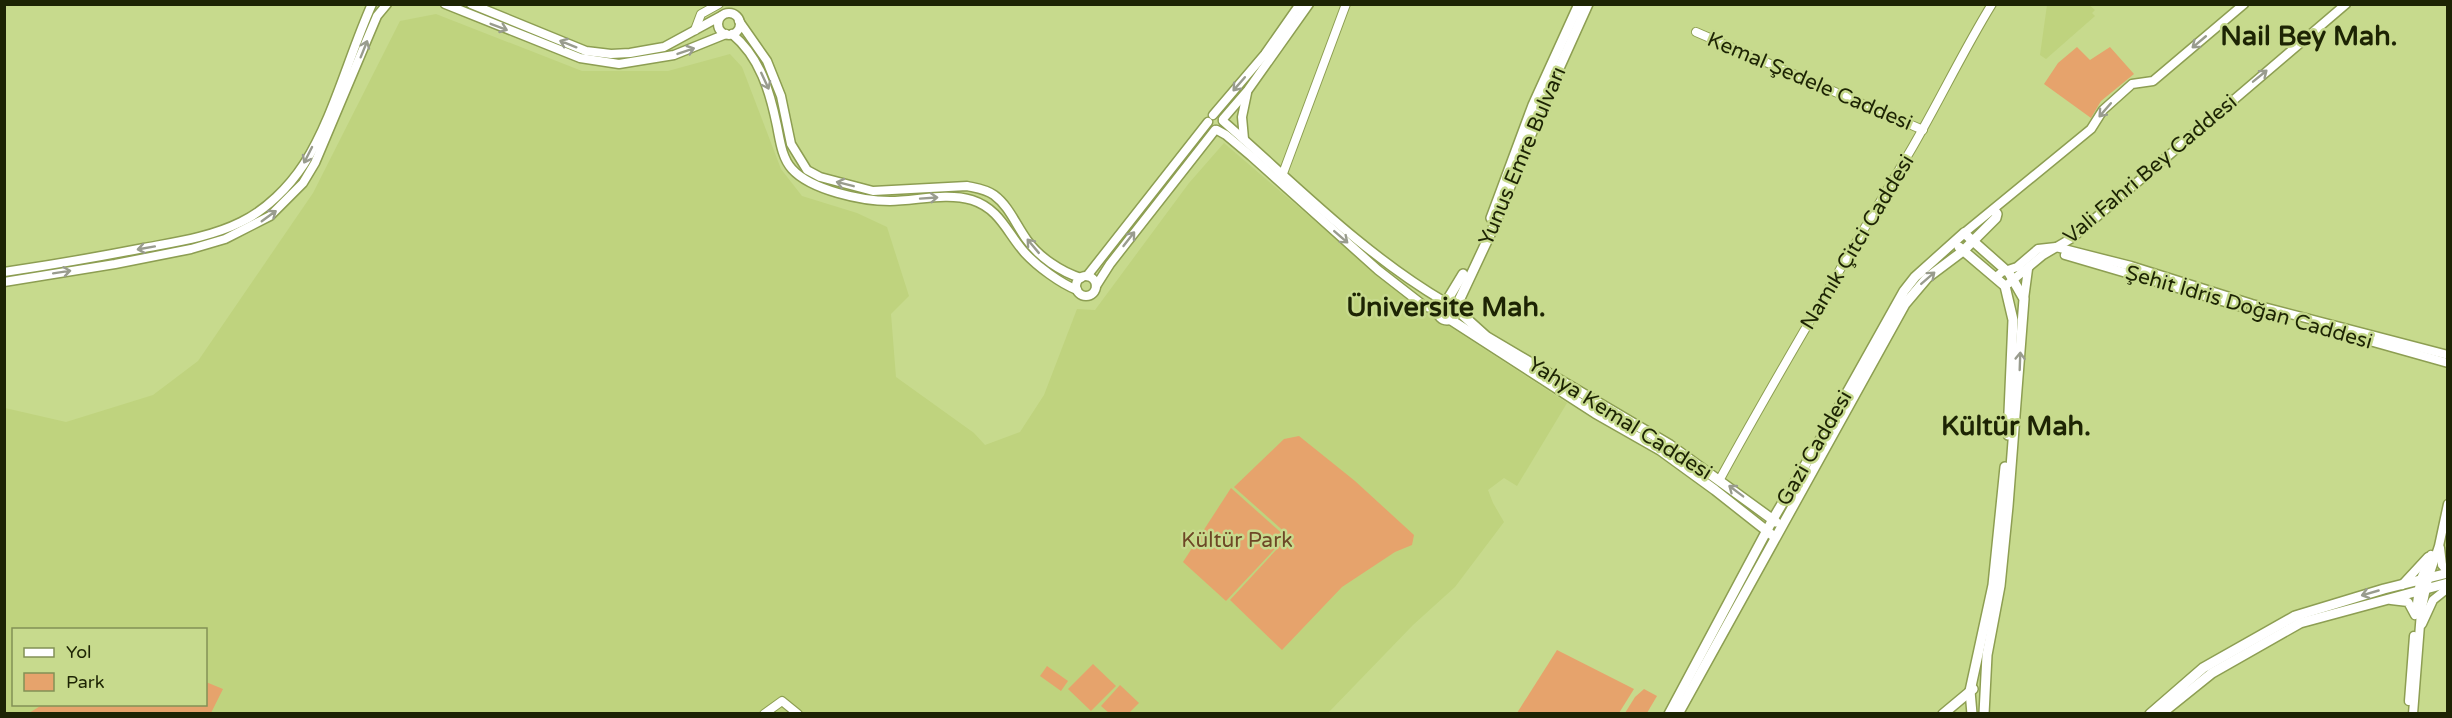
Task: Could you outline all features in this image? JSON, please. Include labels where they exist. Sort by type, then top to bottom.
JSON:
[{"type":"main road","points":[[4,272],[185,240],[217,232],[242,222],[257,212],[292,181],[306,162],[325,122],[372,4]]},
{"type":"main road","points":[[4,282],[191,249],[225,239],[270,216],[303,183],[315,163],[377,16],[387,4]]},
{"type":"main road","points":[[445,4],[580,58],[619,64],[674,55],[738,30],[740,21]]},
{"type":"main road","points":[[471,4],[586,51],[630,53],[664,47],[727,13],[733,14],[767,62],[781,96],[791,144],[807,170],[820,177],[873,191],[967,186],[992,193],[1037,252],[1062,269],[1092,279],[1096,286]]},
{"type":"main road","points":[[1077,290],[1077,282],[1084,277],[1210,119],[1266,54],[1300,4]]},
{"type":"main road","points":[[721,16],[718,25],[720,31],[729,34],[750,53],[770,91],[784,158],[791,168],[807,182],[821,188],[888,201],[950,197],[969,199],[986,205],[997,214],[1024,252],[1034,262],[1086,295],[1092,294],[1110,264],[1216,130],[1221,128],[1223,120],[1248,90],[1309,4]]},
{"type":"main road","name":"Yunus Emre Bulvarı","points":[[1446,302],[1483,238],[1533,105],[1579,4]]},
{"type":"main road","name":"Yunus Emre Bulvarı","points":[[1456,308],[1494,226],[1547,95],[1588,4]]},
{"type":"main road","name":"Gazi Caddesi","points":[[1678,714],[1772,535],[1773,519],[1904,291],[1953,242],[2091,129],[2103,110],[2132,84],[2153,81],[2244,4]]},
{"type":"main road","name":"Vali Fahri Bey Caddesi","points":[[2005,286],[2053,249],[2072,238],[2346,4]]},
{"type":"main road","points":[[1244,140],[1242,117],[1248,90]]},
{"type":"main road","points":[[1220,116],[1282,176],[1395,269],[1446,302],[1452,303],[1456,308],[1455,317],[1451,320],[1442,319],[1438,312],[1423,305],[1378,270],[1231,138],[1209,127],[1210,119],[1220,116]]},
{"type":"main road","name":"Gazi Caddesi","points":[[1669,714],[1772,535],[1783,527],[1905,304],[1927,278],[1963,251],[1996,218],[1997,214],[1994,210]]},
{"type":"main road","points":[[1964,233],[2007,270],[2024,299]]},
{"type":"main road","points":[[2072,238],[2084,254]]},
{"type":"main road","points":[[1953,242],[2005,286],[2013,320],[2008,437],[1993,585],[1970,691],[1969,712]]},
{"type":"main road","points":[[1996,277],[2017,267],[2038,249],[2053,249]]},
{"type":"main road","name":"Şehit İdris Doğan Caddesi","points":[[2053,249],[2131,266],[2252,304],[2448,355]]},
{"type":"main road","name":"Şehit İdris Doğan Caddesi","points":[[2053,249],[2243,307],[2448,363]]},
{"type":"main road","points":[[1984,714],[1984,686],[2000,586],[2007,517],[2028,269]]},
{"type":"main road","points":[[1438,312],[1439,307],[1446,302]]},
{"type":"main road","name":"Yahya Kemal Caddesi","points":[[1456,308],[1486,337],[1631,421],[1720,479],[1783,527]]},
{"type":"main road","name":"Yahya Kemal Caddesi","points":[[1451,320],[1595,413],[1660,450],[1772,535]]},
{"type":"main road","points":[[2411,714],[2423,585],[2439,545],[2448,504]]},
{"type":"main road","points":[[2401,585],[2439,545]]},
{"type":"main road","points":[[2161,714],[2212,673],[2300,623],[2388,598],[2448,573],[2442,565],[2442,552],[2439,545]]},
{"type":"main road","points":[[2411,714],[2409,679],[2415,615],[2431,556]]},
{"type":"main road","points":[[2150,714],[2203,668],[2295,616],[2401,585],[2448,583]]},
{"type":"main road","points":[[2419,626],[2434,597],[2448,588]]},
{"type":"main road","points":[[2388,598],[2408,602],[2415,615]]},
{"type":"main road","points":[[1943,714],[1970,691],[1984,686]]},
{"type":"main road","points":[[1969,712],[1984,686]]},
{"type":"street","points":[[695,30],[701,14],[719,4]]},
{"type":"street","points":[[1282,176],[1346,4]]},
{"type":"street","name":"Namık Çitci Caddesi","points":[[1720,479],[1768,390],[1923,130],[1992,4]]},
{"type":"street","name":"Kemal Şedele Caddesi","points":[[1696,32],[1923,130]]},
{"type":"street","points":[[764,714],[782,701],[798,714]]},
{"type":"shaded area","points":[[2047,5],[2089,5],[2095,10],[2092,13],[2095,16],[2046,59],[2040,55]]},
{"type":"shaded area","points":[[436,14],[582,71],[668,71],[730,54],[742,67],[781,169],[802,196],[857,213],[887,227],[909,296],[891,314],[896,377],[974,433],[985,445],[1020,432],[1044,395],[1077,309],[1095,310],[1189,183],[1224,143],[1401,295],[1567,403],[1517,486],[1504,478],[1488,490],[1504,522],[1455,587],[1413,625],[1328,713],[5,714],[5,408],[66,422],[153,395],[198,361],[313,193],[400,21]]},
{"type":"green space","points":[[2077,47],[2090,60],[2110,47],[2134,74],[2101,101],[2091,118],[2044,84],[2058,63]]},
{"type":"green space","points":[[1299,436],[1355,481],[1414,535],[1412,545],[1395,552],[1342,587],[1282,650],[1230,600],[1289,536],[1234,487],[1284,439]]},
{"type":"green space","name":"Kültür Park","points":[[1231,488],[1286,537],[1226,601],[1183,562]]},
{"type":"green space","points":[[1557,650],[1634,689],[1619,713],[1517,713]]},
{"type":"green space","points":[[1093,664],[1116,686],[1091,711],[1068,689]]},
{"type":"green space","points":[[1047,666],[1068,681],[1061,691],[1040,676]]},
{"type":"green space","points":[[207,682],[223,689],[211,713],[29,713],[40,706],[207,706]]},
{"type":"green space","points":[[1120,685],[1139,703],[1129,713],[1109,713],[1101,706]]},
{"type":"green space","points":[[1644,689],[1657,696],[1647,713],[1625,713],[1635,697]]},
{"type":"district","name":"Nail Bey Mah.","points":[[2309,36]]},
{"type":"district","name":"Üniversite Mah.","points":[[1446,307]]},
{"type":"district","name":"Kültür Mah.","points":[[2016,426]]}]
